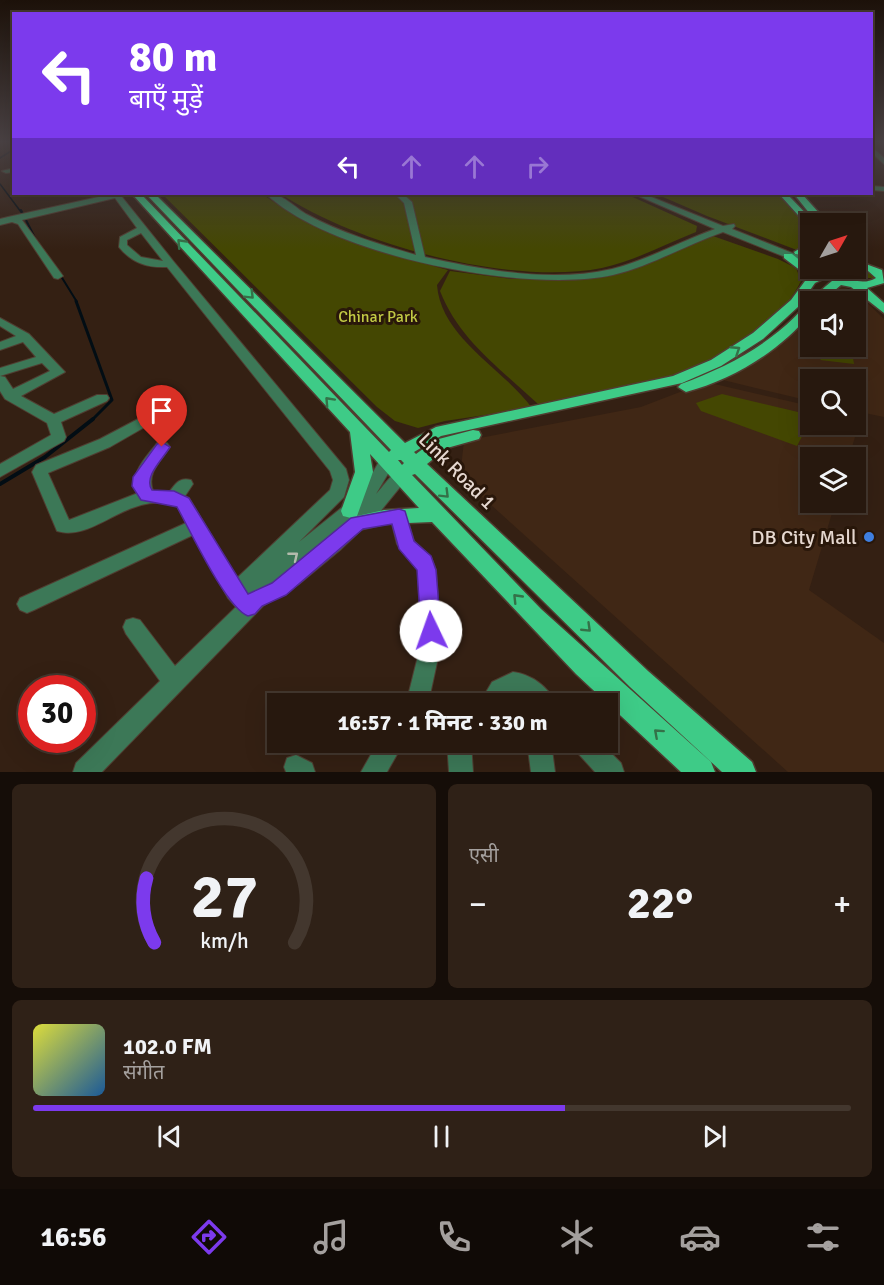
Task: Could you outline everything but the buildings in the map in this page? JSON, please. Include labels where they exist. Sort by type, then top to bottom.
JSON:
[{"type":"main road","name":"Link Road 1","points":[[137,195],[358,431],[742,772]]},
{"type":"main road","name":"Link Road 1","points":[[151,195],[401,450],[401,467],[436,514],[584,666],[702,772]]},
{"type":"main road","points":[[784,195],[801,213]]},
{"type":"main road","points":[[799,195],[814,213]]},
{"type":"main road","points":[[866,267],[880,274],[884,303]]},
{"type":"main road","points":[[401,450],[442,431],[677,380],[716,363],[758,336],[795,303],[815,279]]},
{"type":"main road","points":[[842,279],[856,286],[884,309]]},
{"type":"main road","points":[[856,286],[881,290]]},
{"type":"main road","points":[[401,467],[441,444],[457,438],[621,404],[709,378],[745,360],[774,340],[800,315]]},
{"type":"main road","points":[[358,431],[364,472],[354,517],[436,514]]},
{"type":"street","points":[[5,220],[115,195]]},
{"type":"street","points":[[85,772],[246,600],[338,493],[341,480],[338,469],[142,229],[120,195]]},
{"type":"street","points":[[272,195],[316,222],[387,248],[458,267],[515,274],[574,276],[611,272],[721,225]]},
{"type":"street","points":[[279,195],[327,224],[421,255],[515,272],[597,271],[613,268],[721,225]]},
{"type":"street","points":[[400,195],[408,202],[421,255]]},
{"type":"street","points":[[641,195],[800,254]]},
{"type":"street","points":[[654,195],[721,225]]},
{"type":"street","points":[[5,220],[21,222],[58,276]]},
{"type":"street","points":[[142,229],[123,239],[122,245],[127,252],[135,260],[152,265],[170,264]]},
{"type":"street","points":[[0,321],[25,337],[58,372],[10,396]]},
{"type":"street","points":[[0,346],[25,337]]},
{"type":"street","points":[[0,372],[45,358]]},
{"type":"street","points":[[0,380],[10,396],[54,420],[59,436],[0,471]]},
{"type":"street","points":[[54,420],[102,398]]},
{"type":"street","points":[[146,421],[105,443],[46,467],[40,472],[63,526],[69,527],[147,495],[174,498],[183,502],[246,600]]},
{"type":"street","points":[[147,495],[141,486],[141,477],[162,447]]},
{"type":"street","points":[[246,600],[279,589],[354,517],[388,495],[401,467]]},
{"type":"street","points":[[174,498],[185,484]]},
{"type":"street","points":[[399,516],[406,544],[424,562],[427,570],[431,644],[420,693]]},
{"type":"street","points":[[27,604],[197,526]]},
{"type":"street","points":[[133,627],[172,681]]},
{"type":"street","points":[[497,693],[500,688],[510,683],[519,683],[535,693]]},
{"type":"street","points":[[373,772],[385,753]]},
{"type":"street","points":[[460,753],[461,772]]},
{"type":"street","points":[[540,753],[543,772]]},
{"type":"shaded area","points":[[833,284],[855,291],[828,291]]},
{"type":"shaded area","points":[[866,302],[884,319],[884,417],[866,413],[866,369],[800,369],[800,399],[723,380],[755,362],[800,325],[800,357],[866,357]]},
{"type":"shaded area","points":[[706,382],[800,404],[800,435],[854,435],[855,437],[852,447],[800,447],[800,513],[832,513],[809,590],[884,643],[884,772],[788,772],[460,477],[464,441],[641,407]]},
{"type":"green space","name":"Chinar Park","points":[[163,195],[264,195],[298,218],[397,256],[448,270],[437,285],[441,304],[449,321],[461,337],[520,393],[532,408],[445,421],[418,428],[395,421],[377,407]]},
{"type":"green space","points":[[283,195],[628,195],[697,226],[696,232],[614,265],[565,272],[524,271],[480,266],[392,245],[313,213]]},
{"type":"green space","points":[[658,195],[780,195],[800,218],[800,251]]},
{"type":"green space","points":[[713,236],[778,259],[796,268],[801,281],[791,298],[763,328],[708,363],[656,383],[544,406],[538,404],[482,353],[458,324],[440,291],[450,271],[512,279],[606,277]]},
{"type":"green space","points":[[866,270],[870,271],[877,278],[866,278]]},
{"type":"green space","points":[[823,357],[855,357],[854,364],[820,360]]},
{"type":"green space","points":[[722,394],[798,412],[800,414],[800,435],[803,435],[797,446],[701,411],[696,403]]},
{"type":"waterway","points":[[0,184],[21,212]]},
{"type":"waterway","points":[[21,210],[36,240]]},
{"type":"waterway","points":[[51,260],[77,302]]},
{"type":"waterway","points":[[76,301],[112,400],[93,419]]},
{"type":"waterway","points":[[0,484],[45,457],[93,419]]},
{"type":"place","name":"DB City Mall","points":[[869,537]]},
{"type":"route","points":[[162,447],[141,477],[141,486],[147,495],[174,498],[183,502],[235,592],[248,607],[255,600],[279,589],[358,523],[399,516],[406,544],[424,562],[427,570],[431,631]]}]
